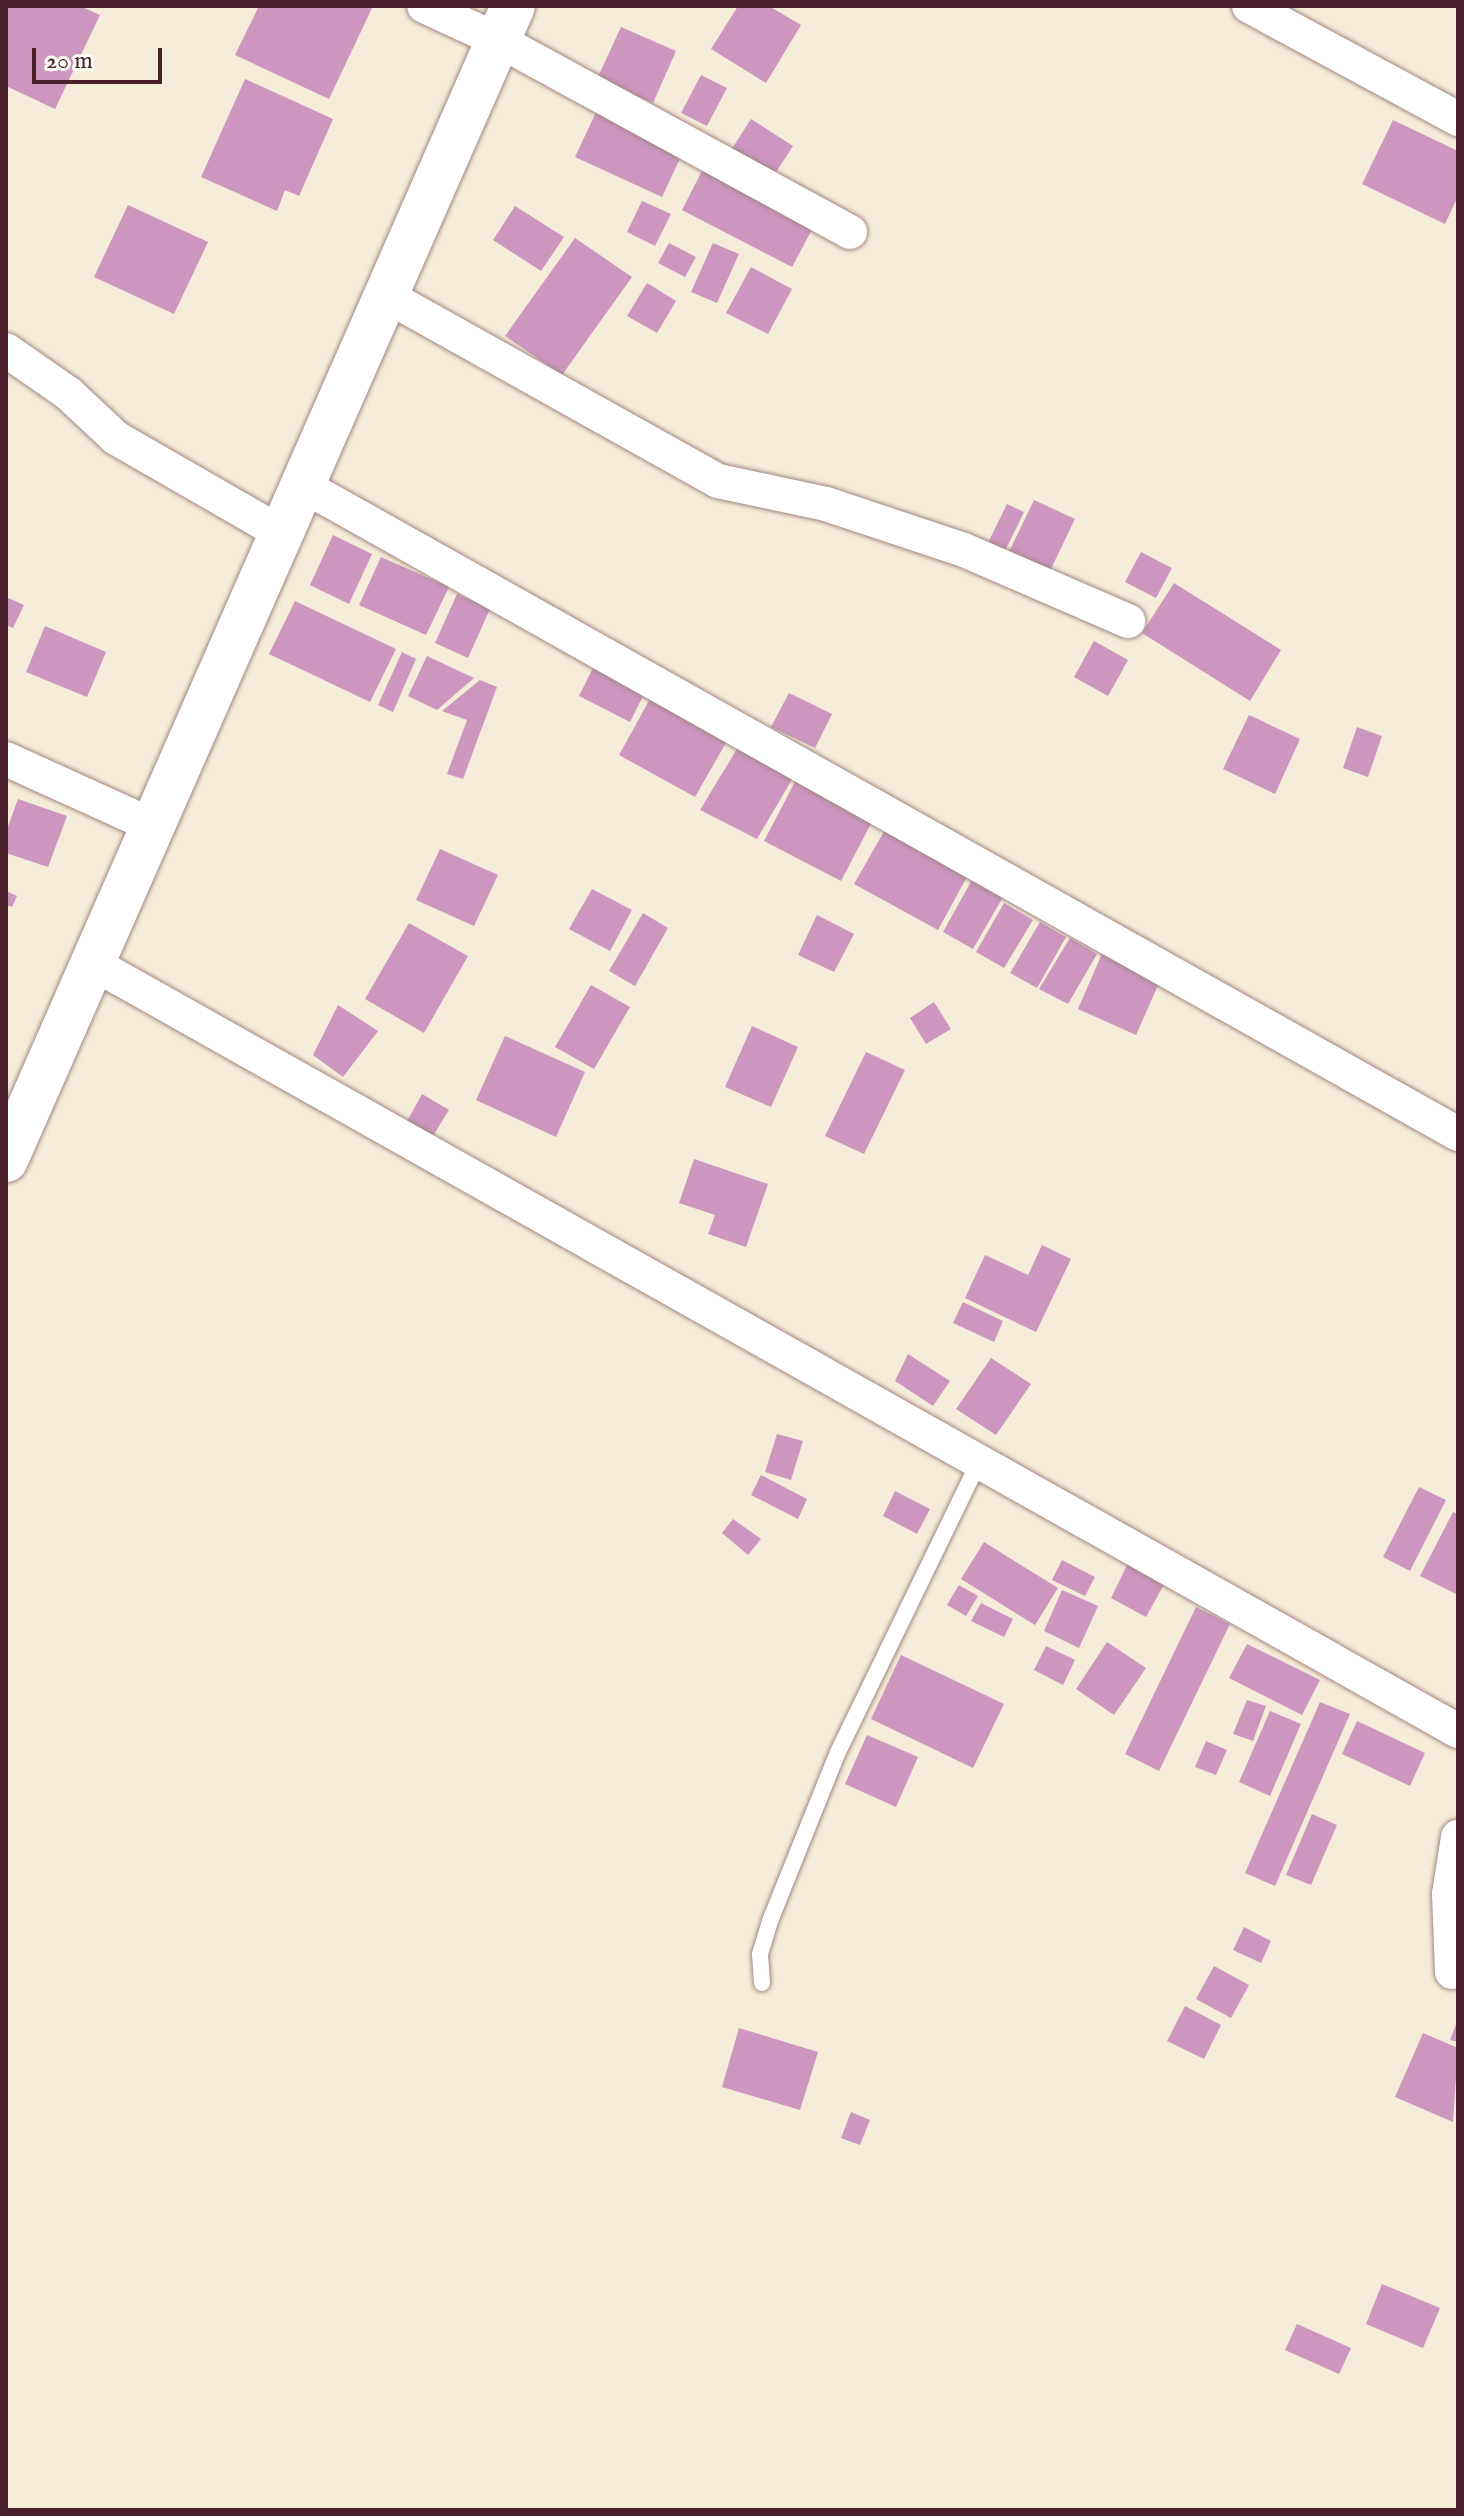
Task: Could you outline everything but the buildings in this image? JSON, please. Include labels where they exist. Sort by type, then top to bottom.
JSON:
[{"type":"street","points":[[424,6],[505,23],[850,232]]},
{"type":"street","points":[[1249,6],[1458,119]]},
{"type":"street","points":[[6,1160],[505,23]]},
{"type":"street","points":[[385,295],[718,481],[826,504],[964,550],[1128,621]]},
{"type":"street","points":[[6,350],[69,394],[116,438],[281,533]]},
{"type":"street","points":[[302,485],[1458,1134]]},
{"type":"street","points":[[6,759],[154,826]]},
{"type":"street","points":[[94,964],[1458,1731]]},
{"type":"street","points":[[1452,1972],[1449,1894],[1458,1837]]},
{"type":"lane","points":[[762,1983],[760,1954],[770,1921],[838,1752],[979,1462]]}]
